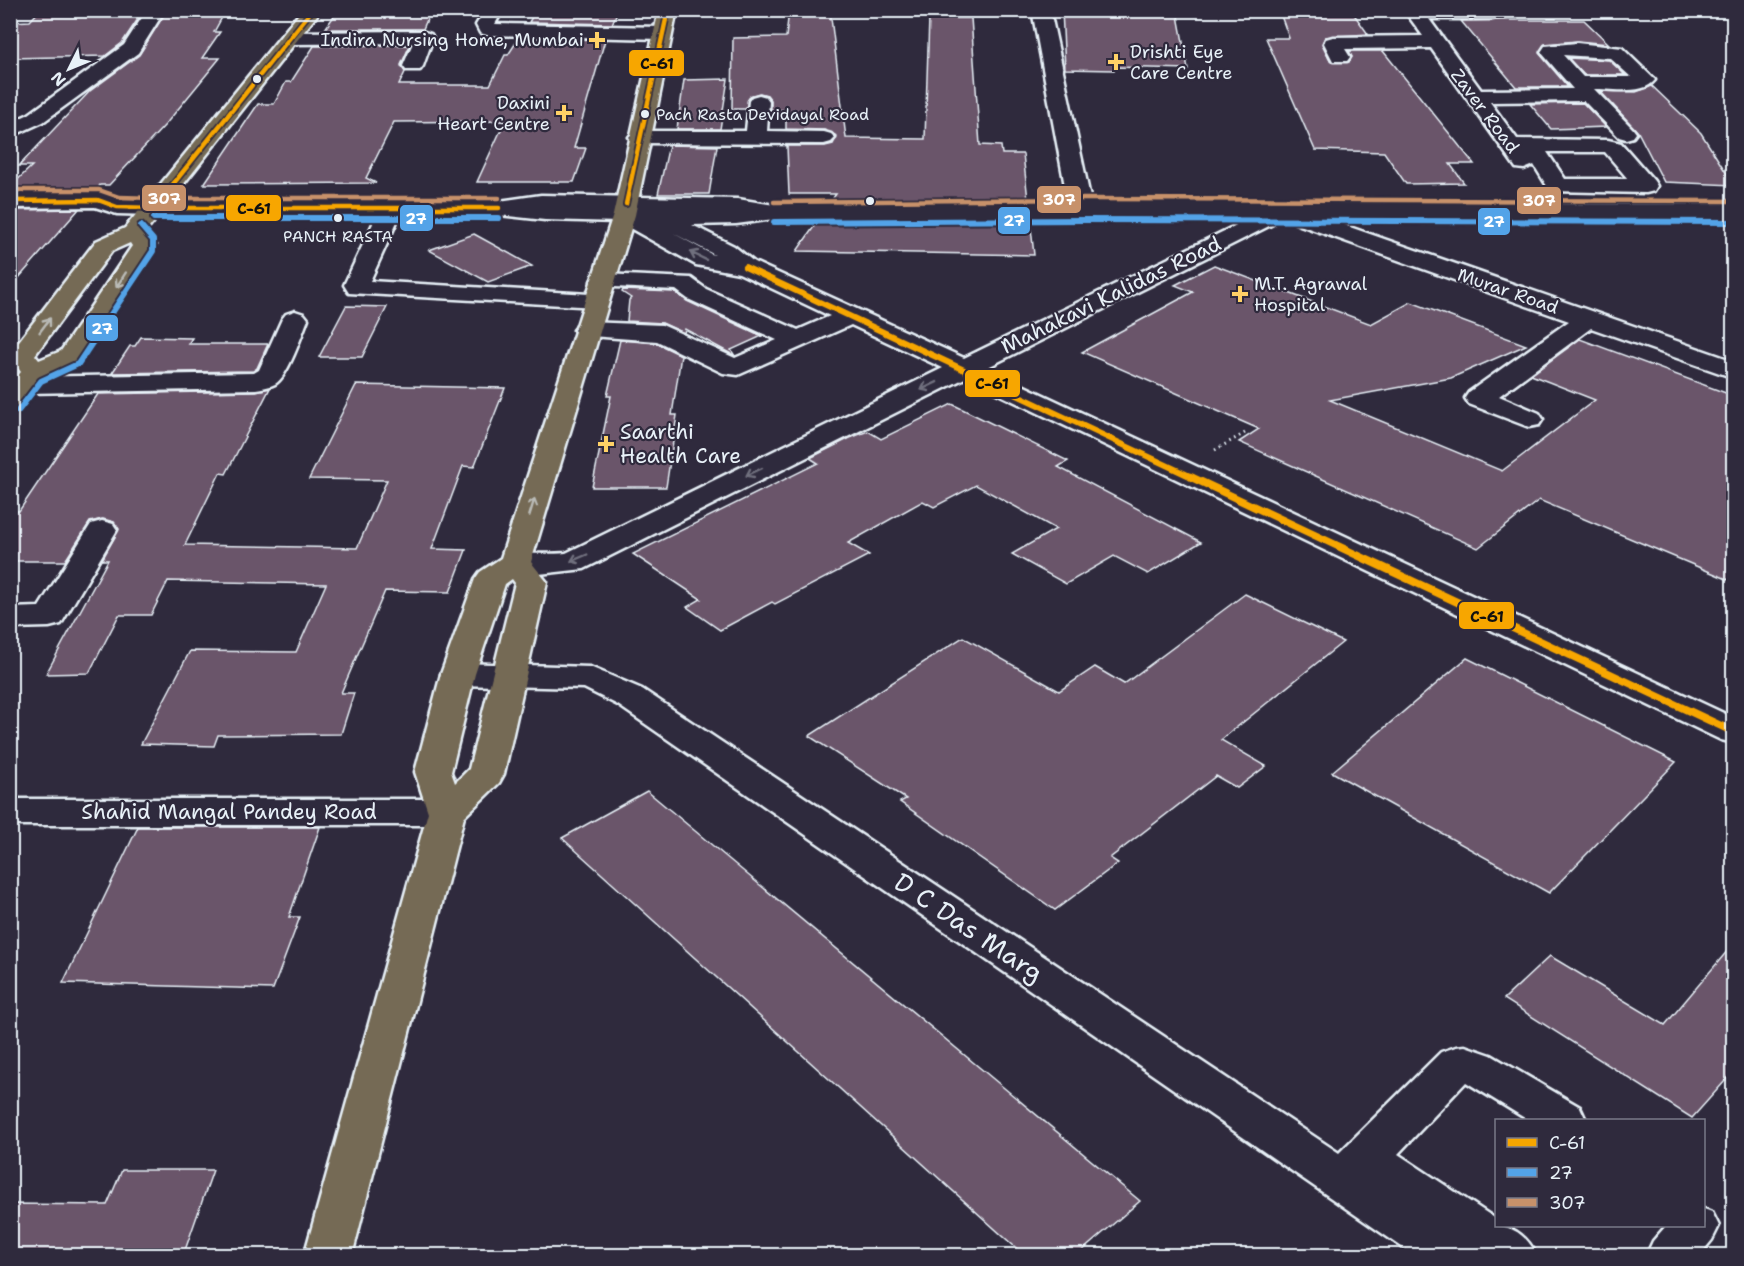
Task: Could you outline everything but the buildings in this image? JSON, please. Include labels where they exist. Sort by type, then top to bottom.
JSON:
[{"type":"main road","points":[[23,387],[22,355],[104,246],[133,233],[312,10]]},
{"type":"main road","points":[[447,812],[433,772],[458,674],[491,579],[515,563],[625,210],[668,10]]},
{"type":"main road","points":[[23,387],[70,357],[144,245],[133,233]]},
{"type":"main road","points":[[328,1256],[447,812],[486,774],[531,582],[515,563]]},
{"type":"street","points":[[10,131],[36,118],[131,49],[156,10]]},
{"type":"street","points":[[494,10],[485,26],[496,30],[662,33]]},
{"type":"street","points":[[1041,10],[1081,210]]},
{"type":"street","points":[[1415,12],[1492,14],[1497,13],[1497,10]]},
{"type":"street","name":"Zaver Road","points":[[1415,12],[1474,96],[1521,145],[1537,168],[1559,211]]},
{"type":"street","points":[[363,57],[373,37]]},
{"type":"street","points":[[290,38],[424,38],[413,66]]},
{"type":"street","points":[[1340,57],[1333,43],[1434,42]]},
{"type":"street","points":[[1474,96],[1584,89],[1626,133]]},
{"type":"street","points":[[756,137],[759,101]]},
{"type":"street","points":[[640,137],[824,138]]},
{"type":"street","points":[[1521,145],[1613,148],[1646,184],[1642,187],[1594,193],[1558,186],[1537,168]]},
{"type":"street","points":[[10,201],[98,200],[117,207],[154,208],[499,208],[541,202],[625,210],[658,217],[743,218],[774,212]]},
{"type":"street","points":[[625,210],[738,206],[774,212],[1081,210],[1734,212]]},
{"type":"street","points":[[10,216],[95,215],[117,207]]},
{"type":"street","points":[[392,208],[357,285],[363,290],[600,290],[682,283],[698,294],[798,340]]},
{"type":"street","points":[[625,210],[704,260],[736,259]]},
{"type":"street","name":"Murar Road","points":[[1282,211],[1734,370]]},
{"type":"street","name":"Mahakavi Kalidas Road","points":[[515,563],[539,565],[573,561],[1282,211]]},
{"type":"street","points":[[658,217],[851,316],[1734,732]]},
{"type":"street","points":[[736,259],[734,227],[743,218]]},
{"type":"street","points":[[587,330],[662,333],[732,367],[738,367],[851,316]]},
{"type":"street","points":[[23,387],[256,381],[271,374],[295,319]]},
{"type":"street","points":[[1529,419],[1479,398],[1588,319]]},
{"type":"street","points":[[10,618],[49,617],[102,530]]},
{"type":"street","name":"D C Das Marg","points":[[458,674],[590,678],[630,697],[1354,1168],[1454,1256]]},
{"type":"street","name":"Shahid Mangal Pandey Road","points":[[10,812],[447,812]]},
{"type":"street","points":[[1508,1254],[1354,1168],[1456,1064],[1465,1063],[1476,1068],[1562,1119]]},
{"type":"transit line","name":"C-61","points":[[154,208],[312,10]]},
{"type":"transit line","name":"C-61","points":[[626,204],[668,10]]},
{"type":"transit line","name":"307","points":[[10,190],[99,190],[119,197],[154,198],[499,198]]},
{"type":"transit line","name":"307","points":[[774,202],[1081,199],[1734,201]]},
{"type":"transit line","name":"C-61","points":[[10,201],[98,200],[117,207],[154,208],[499,208]]},
{"type":"transit line","name":"27","points":[[154,218],[499,218]]},
{"type":"transit line","name":"27","points":[[774,222],[1081,220],[1734,222]]},
{"type":"transit line","name":"27","points":[[18,411],[41,381],[78,364],[153,251],[153,240],[141,226]]},
{"type":"transit line","name":"C-61","points":[[745,267],[1734,732]]},
{"type":"place","name":"Indira Nursing Home, Mumbai","points":[[597,40]]},
{"type":"place","name":"Drishti Eye Care Centre","points":[[1116,62]]},
{"type":"place","name":"Daxini Heart Centre","points":[[564,113]]},
{"type":"place","name":"Pach Rasta Devidayal Road","points":[[645,114]]},
{"type":"place","name":"PANCH RASTA","points":[[338,218]]},
{"type":"place","name":"M.T. Agrawal Hospital","points":[[1240,294]]},
{"type":"place","name":"Saarthi Health Care","points":[[606,444]]}]
